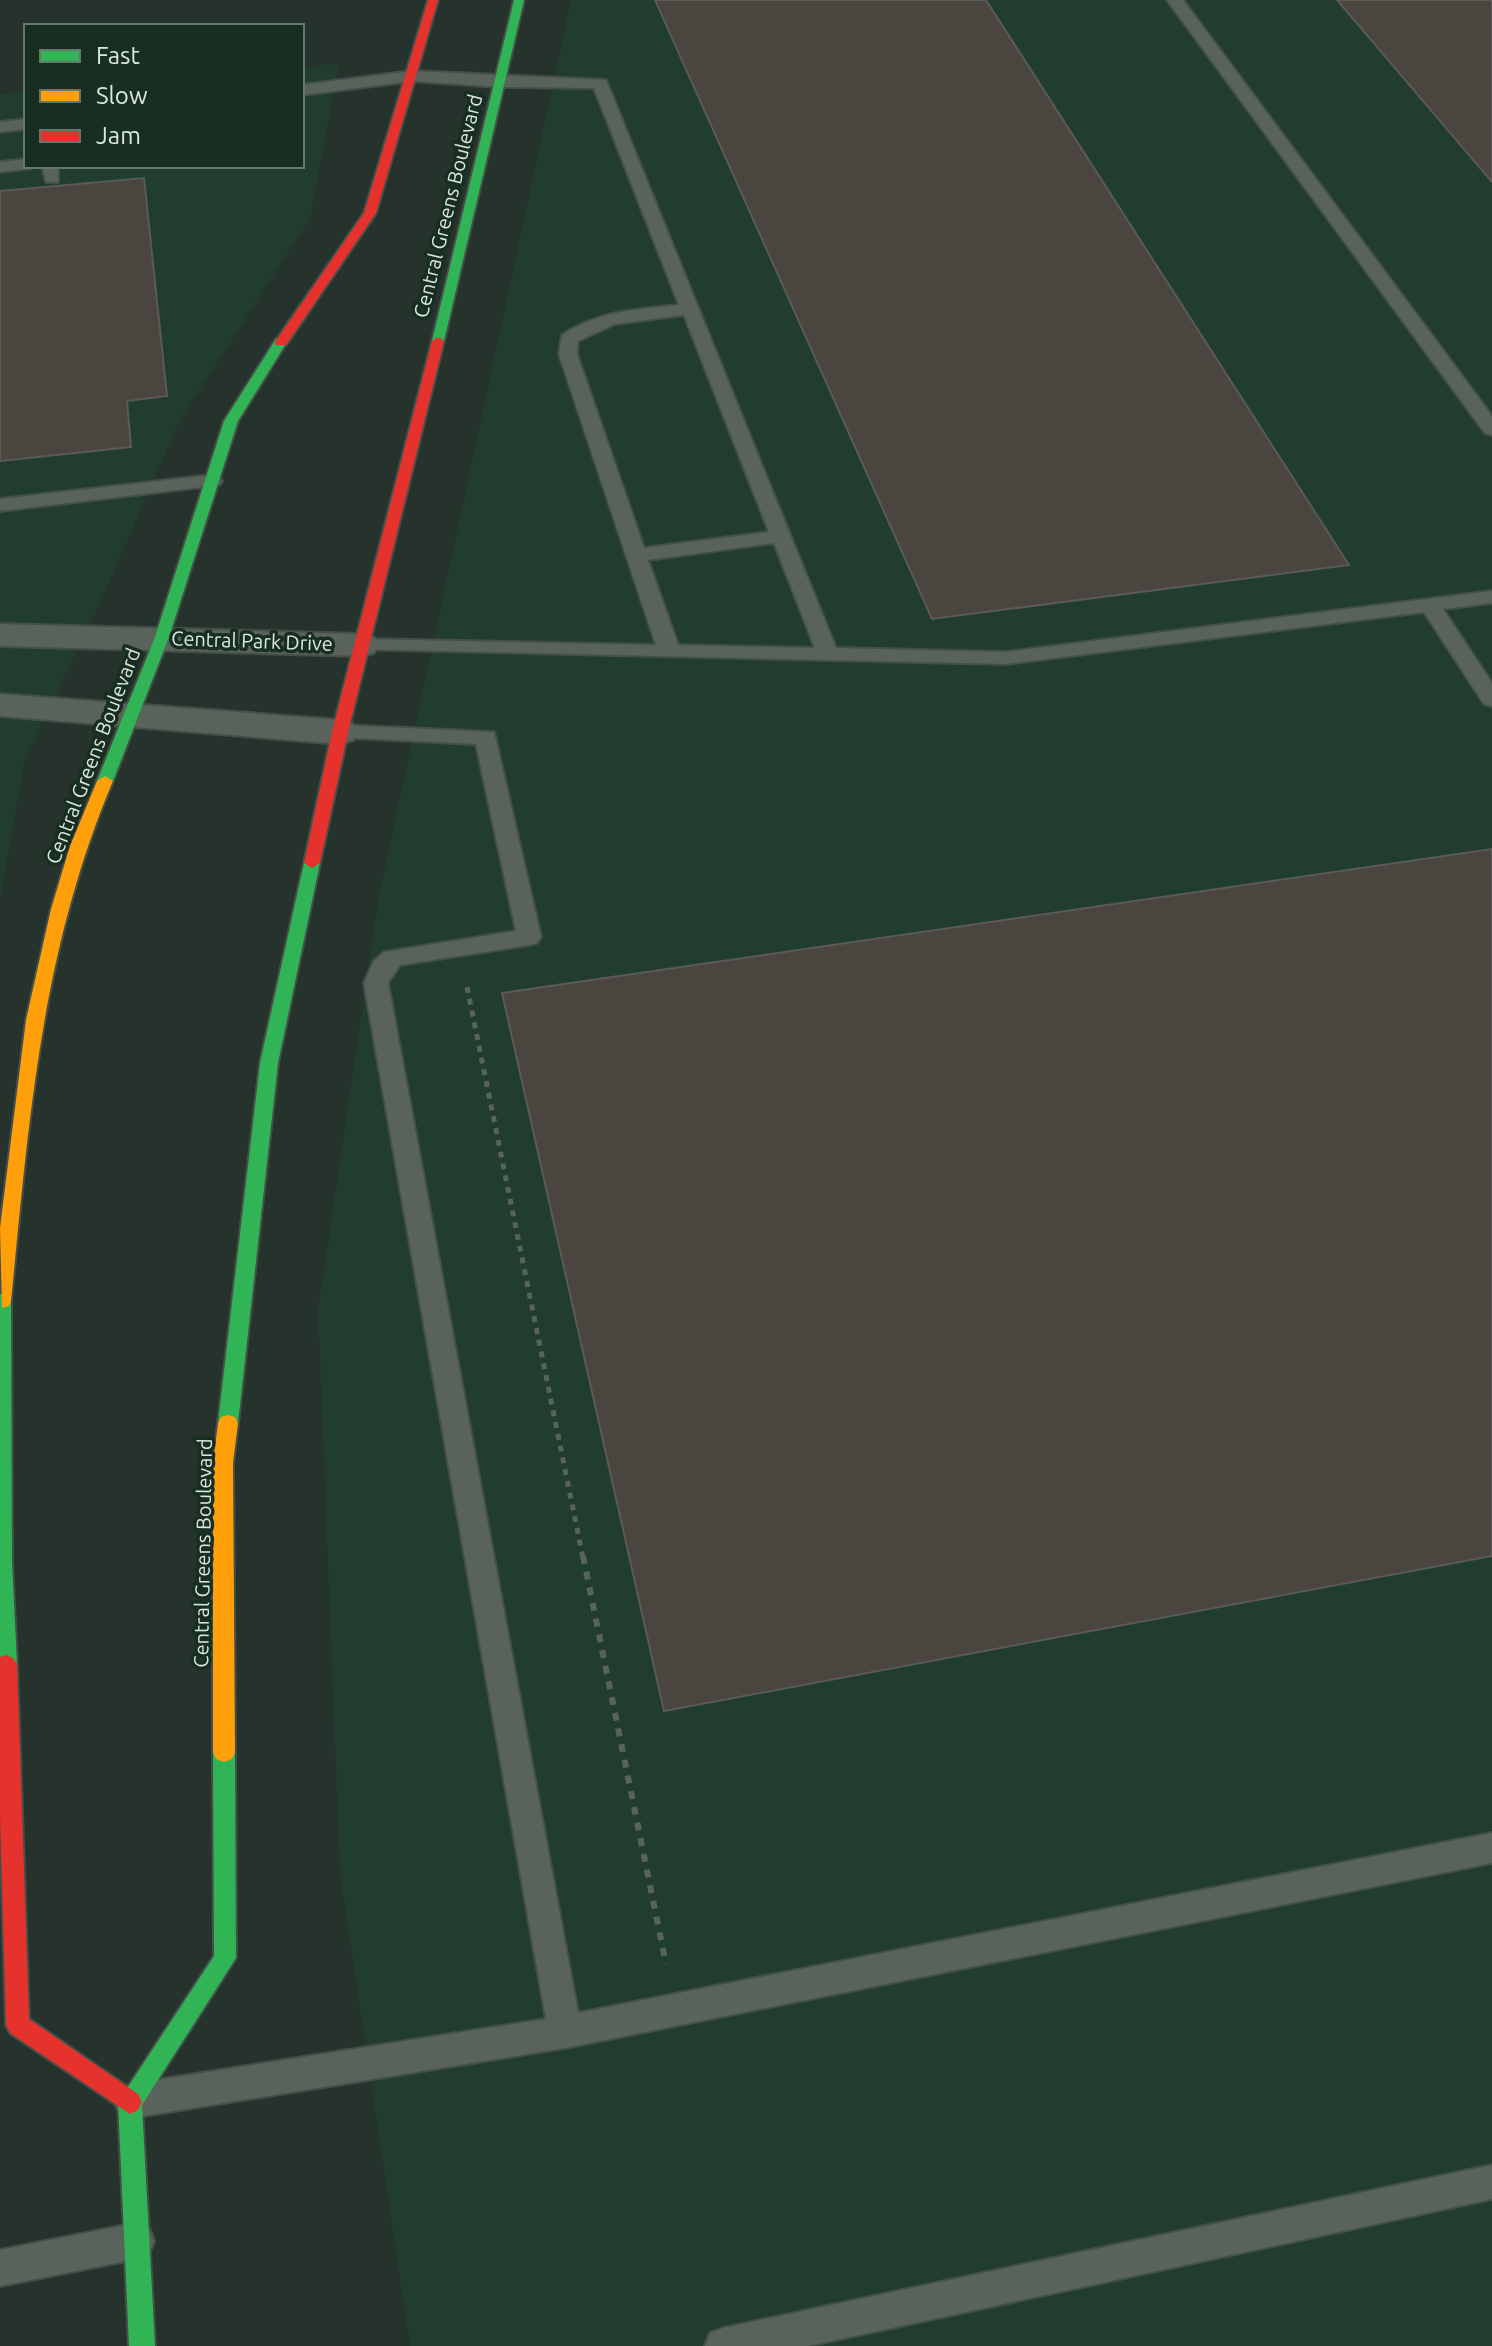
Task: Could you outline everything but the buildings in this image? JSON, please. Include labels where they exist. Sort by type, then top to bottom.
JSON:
[{"type":"street","name":"Central Greens Boulevard","points":[[433,0],[370,213],[310,296],[231,421],[162,637],[75,855],[42,981],[20,1117],[2,1303],[1,1464],[18,2025],[130,2102],[225,1958],[223,1463],[269,1063],[340,732],[519,0]]},
{"type":"street","name":"Central Park Drive","points":[[0,635],[162,637],[361,645]]},
{"type":"street","points":[[0,705],[340,732]]},
{"type":"street","points":[[130,2102],[142,2346]]},
{"type":"lane","points":[[1175,0],[1492,429]]},
{"type":"lane","points":[[304,90],[412,76],[501,82],[600,83],[828,654]]},
{"type":"lane","points":[[0,127],[24,124]]},
{"type":"lane","points":[[0,167],[24,164]]},
{"type":"lane","points":[[669,651],[568,354],[569,339],[584,327],[608,319],[690,309]]},
{"type":"lane","points":[[0,505],[212,481]]},
{"type":"lane","points":[[636,555],[781,536]]},
{"type":"lane","points":[[361,645],[1006,658],[1492,597]]},
{"type":"lane","points":[[1430,605],[1482,667],[1492,699]]},
{"type":"lane","points":[[340,732],[486,737],[529,937],[393,958],[383,967],[376,983],[565,2032]]},
{"type":"lane","points":[[130,2102],[565,2032],[1492,1848]]},
{"type":"lane","points":[[723,2346],[1492,2182]]},
{"type":"lane","points":[[0,2268],[136,2241]]},
{"type":"path","points":[[459,947],[676,2011]]},
{"type":"shaded area","points":[[571,0],[1492,0],[1492,2346],[410,2346],[340,1873],[318,1310],[379,895]]},
{"type":"shaded area","points":[[339,63],[310,219],[178,424],[104,594],[25,760],[0,899],[0,94],[24,92],[24,168],[304,168],[304,67]]},
{"type":"traffic: fast","points":[[438,341],[519,0]]},
{"type":"traffic: fast","points":[[105,781],[162,637],[231,421],[281,342]]},
{"type":"traffic: fast","points":[[228,1423],[269,1063],[312,863]]},
{"type":"traffic: fast","points":[[2,1301],[2,1562],[6,1664]]},
{"type":"traffic: fast","points":[[142,2346],[130,2102],[225,1958],[224,1752]]},
{"type":"traffic: slow","points":[[2,1301],[26,1076],[45,964],[75,855],[105,781]]},
{"type":"traffic: slow","points":[[224,1752],[223,1463],[228,1423]]},
{"type":"traffic: jam","points":[[281,342],[370,213],[433,0]]},
{"type":"traffic: jam","points":[[312,863],[340,732],[438,341]]},
{"type":"traffic: jam","points":[[6,1664],[18,2025],[130,2102]]}]
